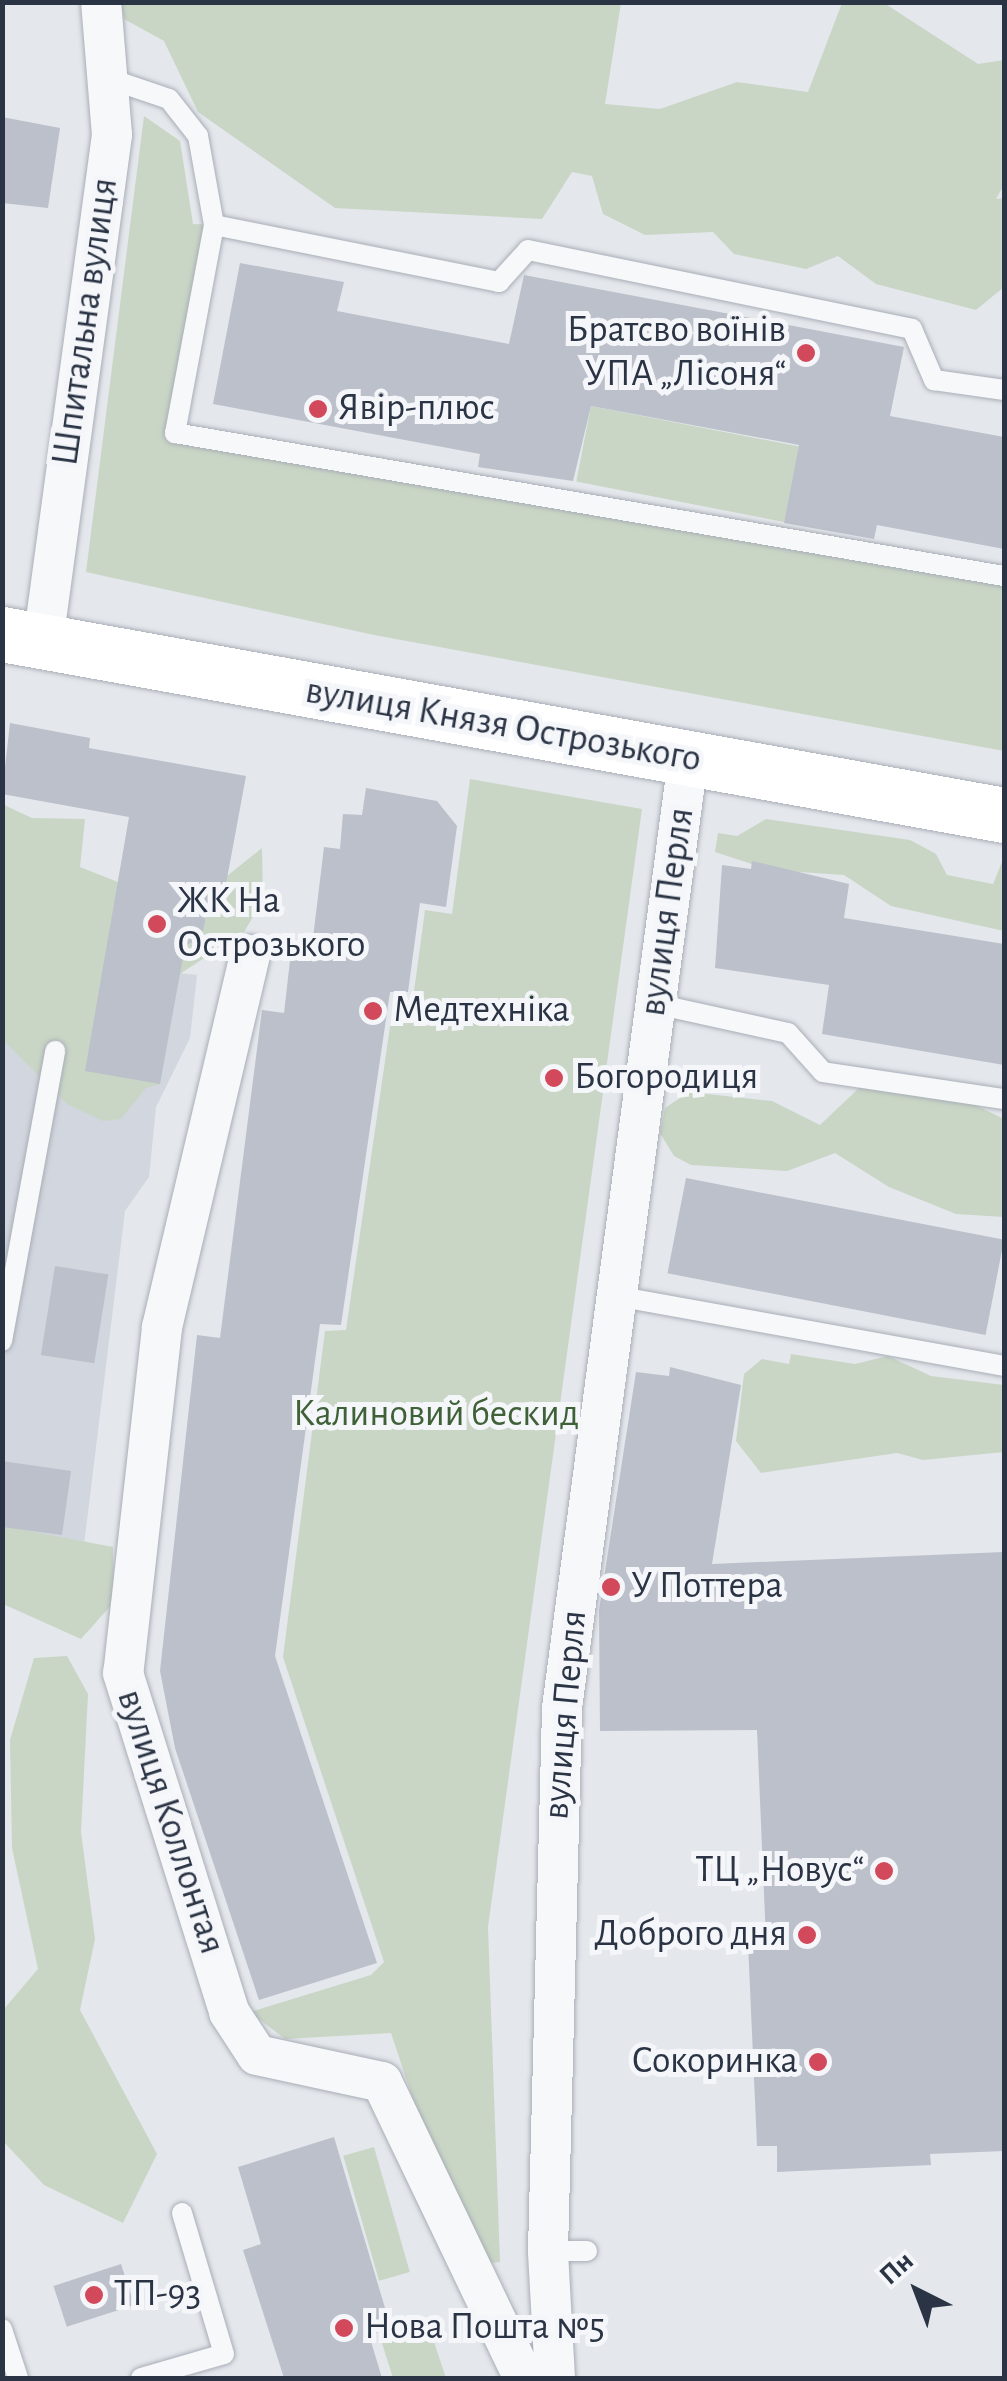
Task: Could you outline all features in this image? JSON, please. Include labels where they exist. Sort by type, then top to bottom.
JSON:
[{"type":"main road","name":"вулиця Князя Острозького","points":[[23,638],[1004,814]]},
{"type":"street","name":"Шпитальна вулиця","points":[[23,638],[113,80],[101,2]]},
{"type":"street","name":"вулиця Перля","points":[[554,2378],[567,2251],[564,1697],[688,760]]},
{"type":"street","name":"вулиця Коллонтая","points":[[250,956],[162,1328],[123,1672],[230,2012],[257,2055],[382,2082],[524,2378]]},
{"type":"lane","points":[[113,80],[169,100],[198,136],[214,225],[176,433],[1004,576]]},
{"type":"lane","points":[[214,225],[499,282],[528,250],[912,330],[934,380],[1004,390]]},
{"type":"lane","points":[[656,1004],[788,1033],[824,1072],[1004,1099]]},
{"type":"lane","points":[[2,1341],[55,1050]]},
{"type":"lane","points":[[616,1296],[1004,1366]]},
{"type":"lane","points":[[141,2378],[224,2354],[182,2213]]},
{"type":"lane","points":[[2,2328],[18,2378]]},
{"type":"shaded area","points":[[3,954],[197,975],[190,1038],[156,1107],[149,1177],[125,1211],[84,1545],[3,1534]]},
{"type":"green space","points":[[121,3],[621,3],[605,104],[660,109],[737,82],[808,92],[842,3],[884,3],[978,64],[1004,60],[1004,185],[996,199],[1004,198],[1004,287],[976,310],[876,284],[838,256],[806,269],[734,254],[713,232],[645,235],[603,214],[592,176],[572,172],[542,219],[335,208],[198,112],[164,41],[124,19]]},
{"type":"green space","points":[[144,116],[180,141],[193,224],[214,225],[176,433],[1004,576],[1004,751],[374,635],[86,572]]},
{"type":"green space","points":[[591,406],[799,446],[784,522],[576,482]]},
{"type":"green space","name":"Калиновий бескид","points":[[470,779],[642,809],[488,1927],[500,2262],[468,2265],[391,2033],[285,2039],[250,2012],[371,1975],[384,1962],[283,1657],[325,1331],[346,1330],[394,999],[413,999],[425,910],[452,914]]},
{"type":"green space","points":[[2,804],[32,818],[85,819],[80,867],[186,909],[262,848],[263,900],[244,932],[143,998],[160,1084],[146,1088],[121,1119],[103,1121],[67,1104],[3,1040]]},
{"type":"green space","points":[[766,819],[910,840],[936,854],[947,875],[993,884],[1004,857],[1004,931],[891,906],[844,875],[770,870],[715,852],[718,833],[737,836]]},
{"type":"green space","points":[[898,1079],[926,1098],[957,1096],[1004,1119],[1004,1217],[956,1214],[889,1187],[835,1153],[787,1171],[691,1165],[674,1156],[660,1133],[665,1108],[689,1092],[772,1101],[820,1125],[860,1087]]},
{"type":"green space","points":[[791,1354],[855,1364],[888,1356],[931,1376],[1004,1385],[1004,1452],[923,1460],[897,1453],[761,1473],[736,1441],[744,1374],[762,1359],[789,1364]]},
{"type":"green space","points":[[3,1526],[113,1547],[114,1602],[81,1639],[3,1604]]},
{"type":"green space","points":[[67,1656],[88,1694],[81,1832],[95,1939],[80,2010],[157,2154],[123,2223],[44,2185],[3,2141],[3,2010],[38,1969],[12,1848],[10,1740],[34,1658]]},
{"type":"green space","points":[[374,2147],[410,2272],[379,2281],[343,2156]]},
{"type":"green space","points":[[427,2321],[446,2378],[393,2378],[380,2337]]},
{"type":"building","points":[[2,117],[60,128],[48,208],[2,203]]},
{"type":"building","points":[[240,263],[344,282],[337,311],[509,344],[524,275],[904,347],[890,416],[1004,437],[1004,549],[877,525],[874,539],[784,523],[799,445],[591,406],[573,481],[478,467],[480,454],[213,404]]},
{"type":"building","name":"ЖК На Острозького","points":[[10,723],[90,738],[89,748],[246,776],[221,911],[207,909],[202,937],[185,946],[160,1084],[85,1071],[129,817],[2,794]]},
{"type":"building","points":[[366,788],[437,801],[457,826],[446,907],[420,903],[408,992],[390,992],[341,1325],[320,1324],[275,1656],[377,1963],[259,2000],[175,1748],[160,1671],[197,1335],[220,1338],[262,1010],[284,1013],[292,943],[312,946],[324,847],[340,849],[343,814],[362,815]]},
{"type":"building","points":[[752,861],[849,884],[844,918],[1004,944],[1004,1065],[822,1034],[829,985],[715,968],[722,865],[751,869]]},
{"type":"building","points":[[686,1178],[1004,1240],[986,1335],[667,1273]]},
{"type":"building","points":[[55,1266],[108,1274],[94,1363],[41,1355]]},
{"type":"building","name":"ТЦ „Новус“","points":[[670,1367],[741,1385],[712,1564],[1004,1552],[1004,2151],[930,2154],[931,2165],[777,2172],[777,2146],[757,2146],[748,1943],[766,1941],[757,1730],[600,1731],[599,1610],[636,1372],[669,1376]]},
{"type":"building","points":[[2,1461],[71,1471],[62,1535],[2,1527]]},
{"type":"building","points":[[334,2137],[391,2328],[369,2335],[382,2378],[284,2378],[243,2250],[261,2244],[238,2167]]},
{"type":"building","name":"ТП-93","points":[[121,2264],[134,2305],[67,2327],[53,2286]]},
{"type":"place","name":"Братсво воїнів УПА „Лісоня“","points":[[806,353]]},
{"type":"place","name":"Явір-плюс","points":[[318,409]]},
{"type":"place","name":"ЖК На Острозького","points":[[157,924]]},
{"type":"place","name":"Медтехніка","points":[[373,1011]]},
{"type":"place","name":"Богородиця","points":[[554,1078]]},
{"type":"place","name":"У Поттера","points":[[611,1587]]},
{"type":"place","name":"ТЦ „Новус“","points":[[884,1871]]},
{"type":"place","name":"Доброго дня","points":[[807,1935]]},
{"type":"place","name":"Сокоринка","points":[[818,2062]]},
{"type":"place","name":"ТП-93","points":[[94,2295]]},
{"type":"place","name":"Нова Пошта №5","points":[[344,2328]]}]
